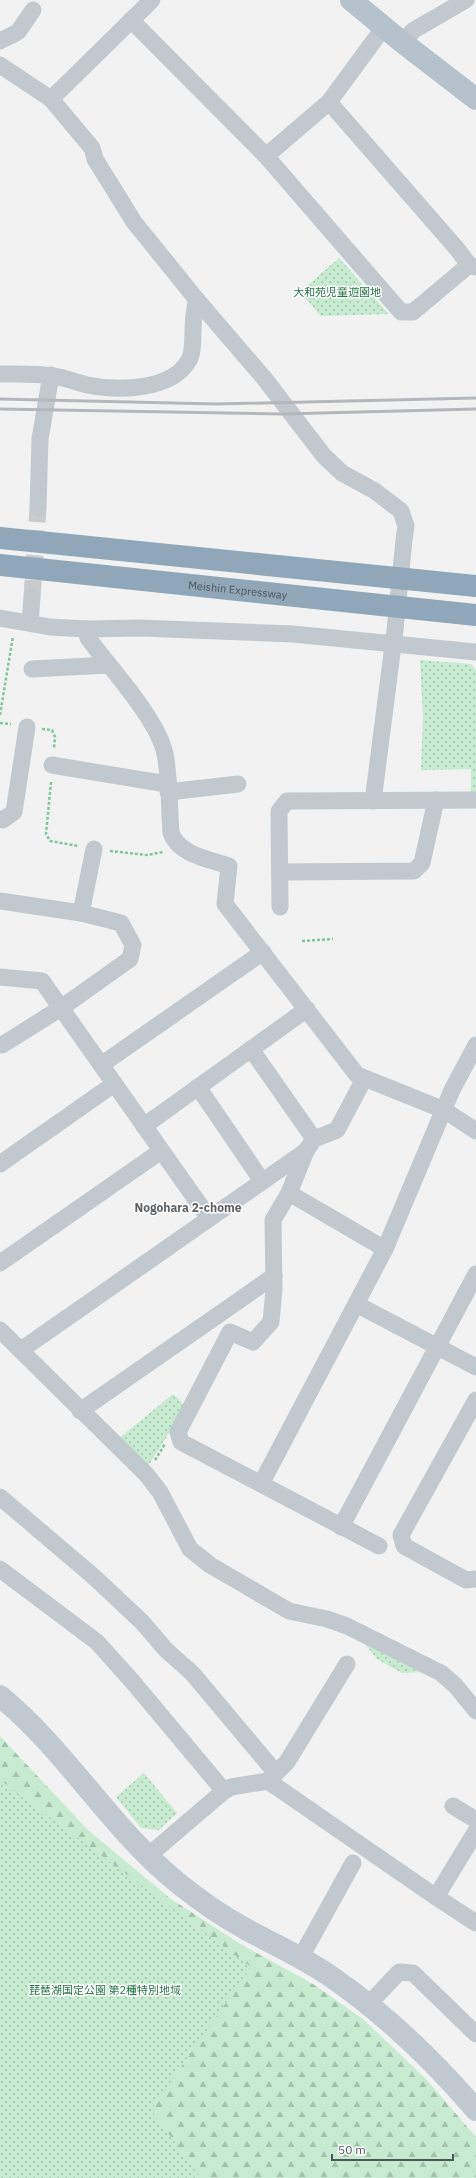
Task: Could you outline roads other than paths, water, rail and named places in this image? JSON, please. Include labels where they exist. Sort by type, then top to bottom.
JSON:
[{"type":"highway","points":[[0,538],[476,586]]},
{"type":"highway","name":"Meishin Expressway","points":[[0,565],[476,615]]},
{"type":"main road","points":[[352,0],[402,42],[476,98]]},
{"type":"street","points":[[51,99],[152,0]]},
{"type":"street","points":[[402,42],[414,30],[466,0]]},
{"type":"street","points":[[0,41],[18,32],[33,10]]},
{"type":"street","points":[[131,20],[266,156],[401,312],[413,312],[473,266],[329,102]]},
{"type":"street","points":[[266,156],[329,102],[384,27]]},
{"type":"street","points":[[0,65],[51,99],[92,148],[94,159],[134,222],[197,300],[264,378],[324,456],[342,473],[375,491],[401,511],[406,526],[395,637],[373,801]]},
{"type":"street","points":[[0,374],[51,375],[87,385],[117,387],[145,386],[163,383],[183,370],[190,358],[193,311],[197,300]]},
{"type":"street","points":[[38,508],[40,439],[51,375]]},
{"type":"street","points":[[32,597],[15,620],[50,627],[86,629],[140,628],[395,637],[476,652]]},
{"type":"street","points":[[86,629],[88,638],[138,703],[152,725],[164,753],[171,833],[174,842],[181,848],[228,866],[225,904],[357,1075],[444,1110],[476,1131]]},
{"type":"street","points":[[32,669],[108,665]]},
{"type":"street","points":[[0,819],[2,820],[14,812],[27,727]]},
{"type":"street","points":[[52,765],[168,788],[238,784]]},
{"type":"street","points":[[280,872],[414,871],[422,863],[436,800]]},
{"type":"street","points":[[280,907],[280,811],[287,801],[476,800]]},
{"type":"street","points":[[81,913],[94,849]]},
{"type":"street","points":[[0,901],[81,913],[121,923],[133,945],[130,959],[61,1008],[2,1045]]},
{"type":"street","points":[[101,1066],[263,952]]},
{"type":"street","points":[[0,976],[42,980],[209,1218]]},
{"type":"street","points":[[144,1126],[307,1009]]},
{"type":"street","points":[[260,1484],[384,1249],[444,1110],[476,1046]]},
{"type":"street","points":[[251,1049],[310,1145]]},
{"type":"street","points":[[21,1350],[262,1181],[310,1145],[337,1130],[364,1079]]},
{"type":"street","points":[[0,1164],[114,1084]]},
{"type":"street","points":[[198,1087],[262,1181]]},
{"type":"street","points":[[310,1145],[289,1193],[273,1220],[274,1276],[271,1322],[253,1342],[230,1332],[178,1432],[182,1442],[379,1546]]},
{"type":"street","points":[[0,1263],[161,1151]]},
{"type":"street","points":[[289,1193],[384,1249]]},
{"type":"street","points":[[342,1527],[476,1274]]},
{"type":"street","points":[[80,1411],[274,1276]]},
{"type":"street","points":[[356,1304],[476,1367]]},
{"type":"street","points":[[0,1330],[80,1411],[128,1466],[146,1474],[160,1492],[190,1549],[210,1566],[289,1610],[327,1619],[347,1626],[441,1673],[455,1685],[476,1711]]},
{"type":"street","points":[[476,1400],[401,1535],[404,1546],[466,1580],[476,1579]]},
{"type":"street","points":[[0,1497],[88,1571],[142,1622],[166,1650],[192,1673],[272,1777],[436,1897],[476,1923]]},
{"type":"street","points":[[0,1570],[96,1642],[132,1681],[224,1791]]},
{"type":"street","points":[[148,1856],[224,1791],[231,1787],[272,1777],[287,1762],[347,1664]]},
{"type":"street","points":[[0,1696],[40,1735],[127,1835],[177,1883],[207,1906],[244,1928],[301,1957],[333,1978],[401,2032],[476,2110]]},
{"type":"street","points":[[453,1806],[476,1820]]},
{"type":"street","points":[[436,1897],[476,1832]]},
{"type":"street","points":[[301,1957],[353,1863]]},
{"type":"street","points":[[368,2005],[399,1972],[413,1973],[476,2034]]},
{"type":"tunnel","points":[[32,597],[38,508]]},
{"type":"railway","points":[[0,399],[217,404],[476,398]]},
{"type":"railway","points":[[0,409],[282,414],[476,409]]},
{"type":"district","name":"Nogohara 2-chome","points":[[188,1208]]},
{"type":"park label","name":"大和苑児童遊園地","points":[[337,292]]},
{"type":"park label","name":"琵琶湖国定公園 第2種特別地域","points":[[105,1990]]}]
